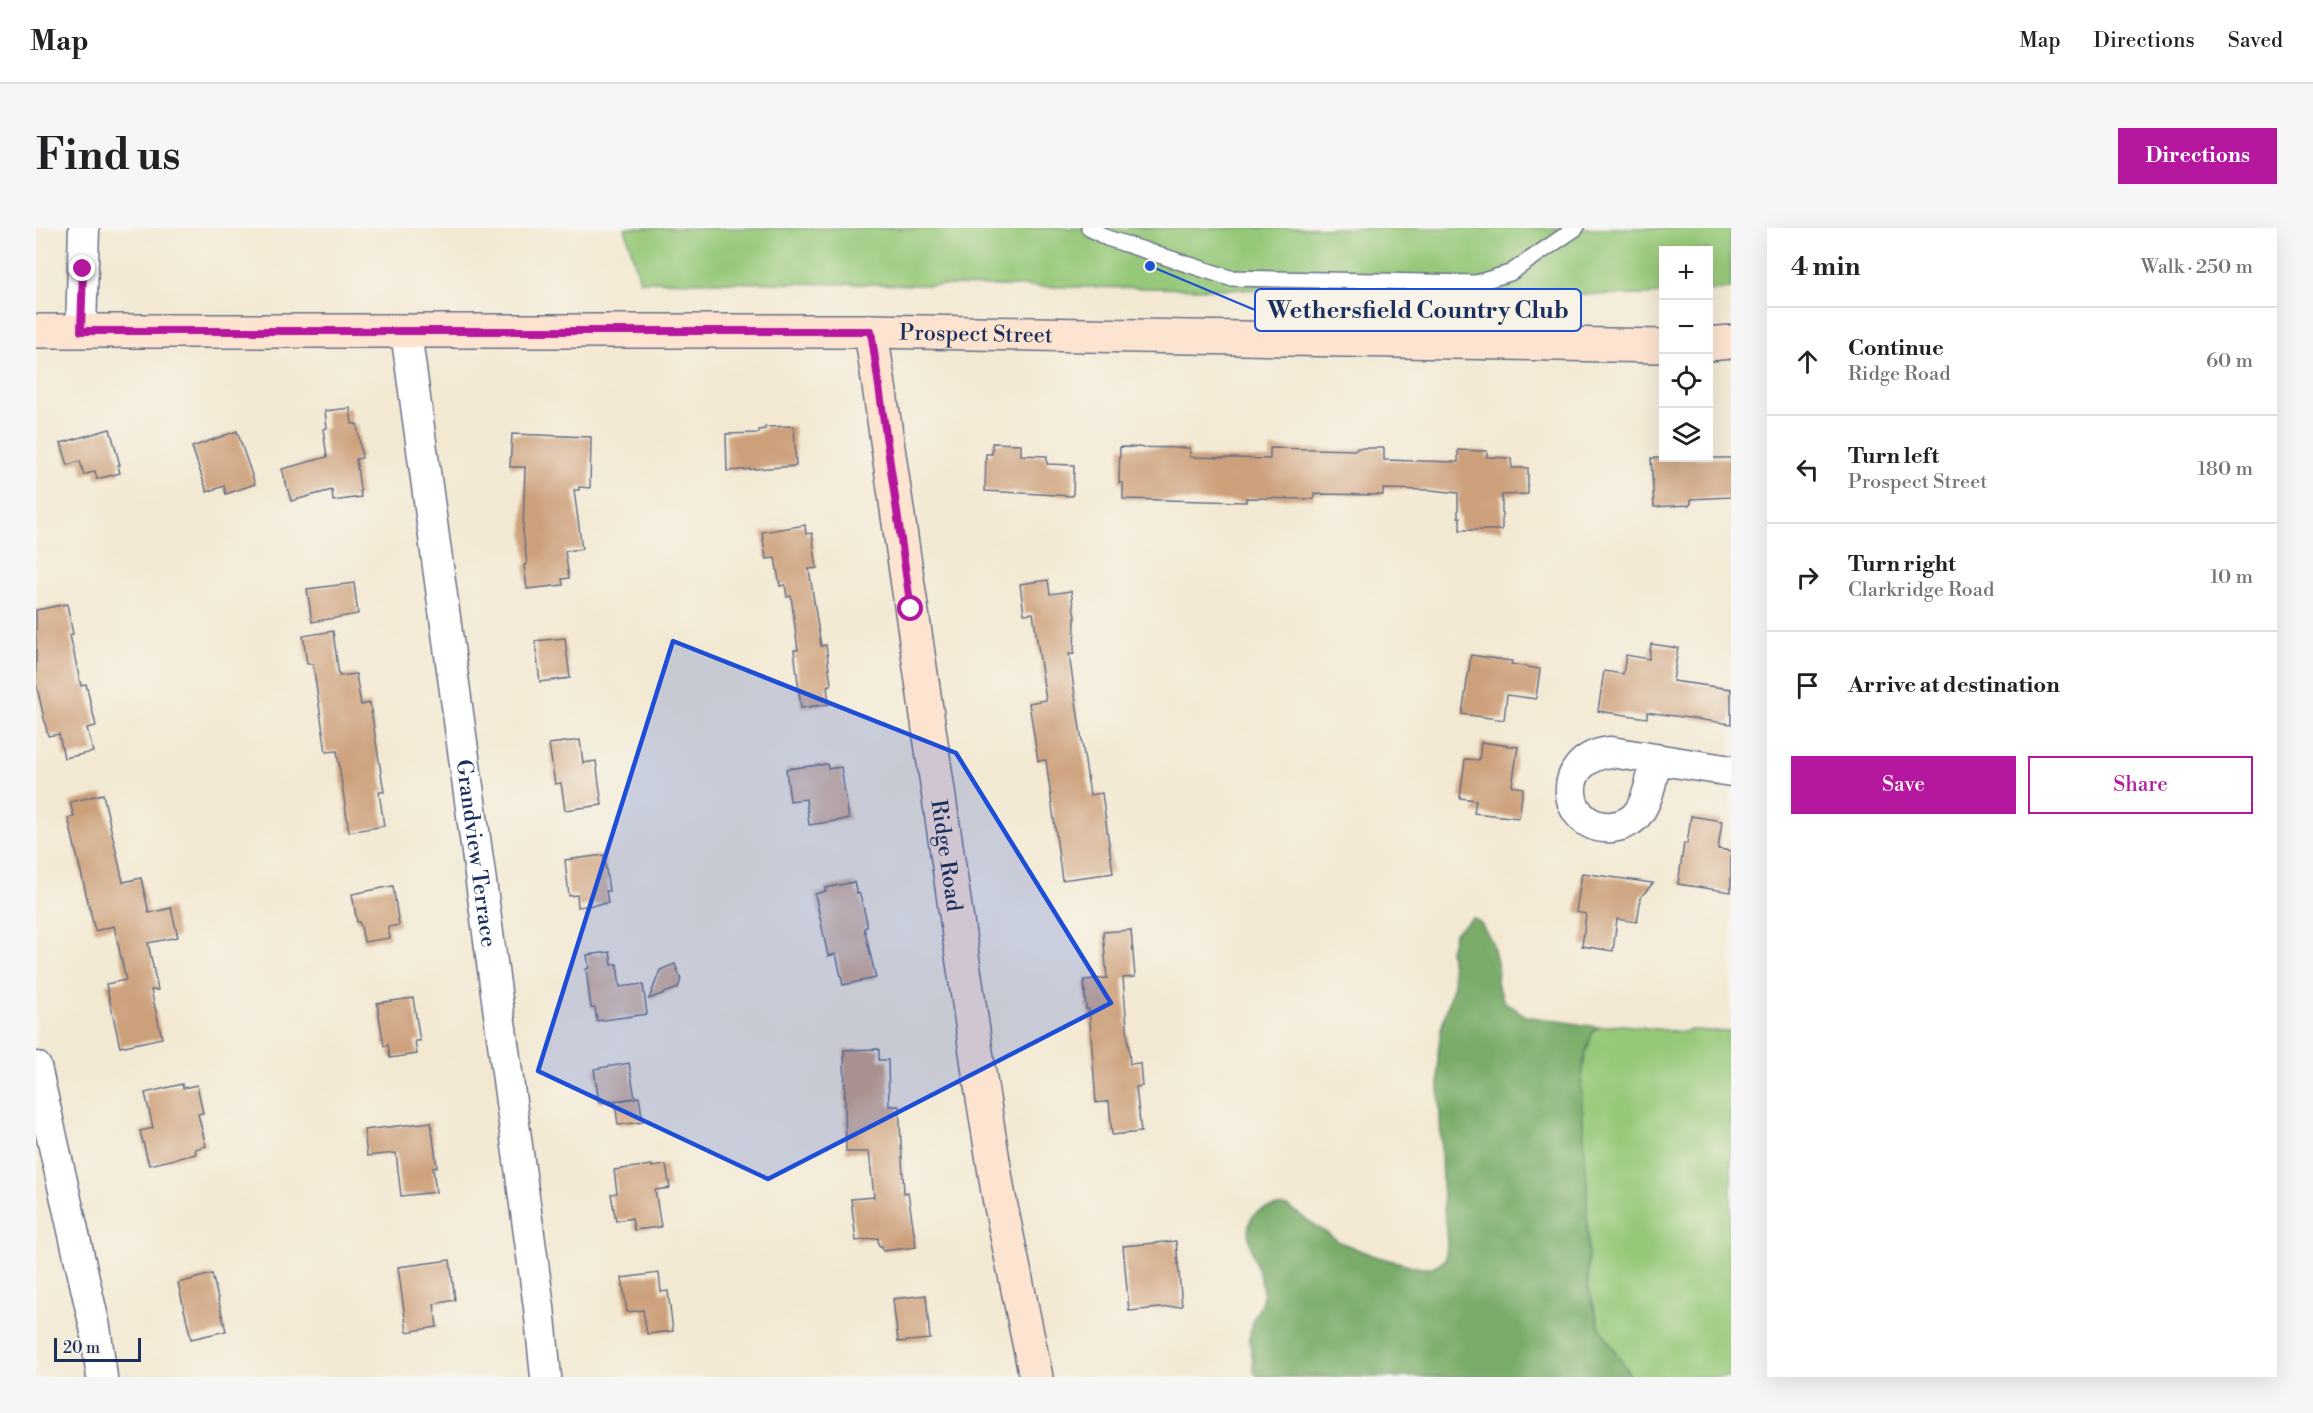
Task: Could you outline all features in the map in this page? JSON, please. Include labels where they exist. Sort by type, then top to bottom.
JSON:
[{"type":"main road","name":"Prospect Street","points":[[36,331],[871,331],[1659,346]]},
{"type":"main road","name":"Ridge Road","points":[[871,331],[980,1079],[998,1192],[1036,1377]]},
{"type":"main road","points":[[1713,344],[1731,342]]},
{"type":"street","points":[[81,331],[84,228]]},
{"type":"street","name":"Grandview Terrace","points":[[406,332],[538,1296],[546,1377]]},
{"type":"street","points":[[1656,760],[1731,771]]},
{"type":"street","points":[[36,1068],[95,1327],[102,1377]]},
{"type":"lane","points":[[1089,228],[1107,238],[1230,278],[1476,284],[1510,273],[1576,228]]},
{"type":"highlighted area","points":[[673,641],[956,753],[1111,1003],[768,1179],[538,1071]]},
{"type":"green space","points":[[625,228],[1731,228],[1731,289],[1713,291],[1713,246],[1659,246],[1659,294],[640,281]]},
{"type":"green space","points":[[1473,918],[1481,923],[1492,942],[1498,967],[1497,983],[1504,1001],[1526,1016],[1598,1027],[1592,1034],[1585,1055],[1581,1086],[1587,1187],[1588,1285],[1599,1326],[1631,1377],[1259,1377],[1254,1370],[1250,1337],[1251,1327],[1263,1295],[1251,1249],[1249,1226],[1253,1217],[1261,1210],[1288,1207],[1340,1242],[1374,1256],[1421,1268],[1431,1268],[1445,1260],[1447,1244],[1442,1185],[1438,1053],[1441,1029],[1454,984],[1450,951],[1454,935]]},
{"type":"green space","points":[[1623,1025],[1683,1032],[1692,1030],[1731,1032],[1731,1377],[1631,1377],[1599,1326],[1588,1285],[1587,1187],[1581,1086],[1585,1055],[1592,1034],[1598,1027]]},
{"type":"building","points":[[350,408],[352,424],[357,424],[362,458],[356,459],[361,497],[333,501],[332,490],[291,501],[282,469],[327,457],[323,429],[327,428],[325,411]]},
{"type":"building","points":[[794,426],[796,466],[727,471],[726,434],[759,433],[759,430],[765,427]]},
{"type":"building","points":[[110,429],[120,473],[97,479],[95,471],[84,475],[80,461],[68,465],[61,443]]},
{"type":"building","points":[[237,431],[255,484],[226,494],[224,486],[207,492],[192,447]]},
{"type":"building","points":[[512,434],[591,437],[590,488],[579,487],[579,490],[574,490],[582,549],[565,551],[569,578],[562,579],[563,585],[527,589],[523,531],[525,467],[510,467]]},
{"type":"building","points":[[992,443],[1021,444],[1021,455],[1047,456],[1047,464],[1074,465],[1073,496],[985,491],[986,454],[992,454]]},
{"type":"building","points":[[1120,447],[1190,448],[1190,457],[1270,459],[1270,448],[1356,450],[1357,448],[1384,448],[1384,460],[1458,462],[1458,450],[1487,451],[1487,457],[1511,458],[1512,468],[1528,468],[1528,494],[1502,495],[1502,530],[1460,530],[1458,493],[1431,490],[1383,489],[1383,495],[1314,494],[1314,499],[1246,498],[1246,502],[1123,499],[1123,483],[1119,483]]},
{"type":"building","points":[[1651,458],[1659,458],[1659,462],[1713,462],[1713,458],[1731,458],[1731,497],[1691,499],[1689,505],[1654,507]]},
{"type":"building","points":[[805,525],[806,534],[812,533],[817,568],[809,569],[821,646],[826,645],[831,685],[827,686],[829,704],[801,708],[794,650],[798,650],[791,596],[787,597],[785,585],[780,586],[775,558],[766,559],[762,532]]},
{"type":"building","points":[[1048,580],[1050,594],[1071,591],[1075,617],[1074,654],[1069,654],[1076,702],[1090,795],[1102,793],[1113,873],[1062,880],[1046,760],[1038,761],[1029,703],[1046,700],[1033,613],[1024,614],[1020,584]]},
{"type":"building","points":[[354,583],[358,614],[312,622],[307,589]]},
{"type":"building","points":[[67,604],[73,634],[70,635],[81,686],[86,684],[96,726],[87,728],[93,752],[64,758],[59,734],[48,736],[36,683],[36,610]]},
{"type":"building","points":[[333,631],[339,676],[356,674],[361,705],[370,703],[384,792],[379,792],[384,826],[349,832],[337,751],[326,752],[313,664],[307,664],[303,636]]},
{"type":"building","points":[[565,638],[570,678],[540,682],[535,641]]},
{"type":"building","points":[[1651,644],[1678,648],[1673,681],[1731,689],[1731,724],[1647,712],[1647,718],[1598,711],[1604,671],[1623,674],[1626,655],[1649,659]]},
{"type":"building","points":[[1471,655],[1512,661],[1511,664],[1540,669],[1536,699],[1507,695],[1504,720],[1462,714]]},
{"type":"building","points":[[580,740],[583,763],[596,761],[602,805],[565,810],[561,783],[555,784],[549,744]]},
{"type":"building","points":[[1481,742],[1518,747],[1512,786],[1523,788],[1519,818],[1474,813],[1476,800],[1460,798],[1465,759],[1479,760]]},
{"type":"building","points":[[827,764],[828,769],[841,767],[849,819],[809,825],[806,799],[790,801],[786,769]]},
{"type":"building","points":[[103,794],[123,882],[141,878],[149,913],[171,908],[178,937],[148,943],[158,990],[151,990],[162,1038],[120,1047],[106,984],[126,980],[114,926],[95,931],[68,818],[74,817],[70,802]]},
{"type":"building","points":[[1691,816],[1722,821],[1718,849],[1731,851],[1731,892],[1678,884],[1684,843],[1687,844]]},
{"type":"building","points":[[604,855],[609,891],[606,891],[608,903],[578,907],[577,895],[569,896],[565,860]]},
{"type":"building","points":[[1582,873],[1653,883],[1641,897],[1637,922],[1617,919],[1613,951],[1582,946],[1586,914],[1576,912]]},
{"type":"building","points":[[854,882],[867,922],[867,927],[864,928],[876,978],[843,985],[836,954],[828,956],[815,894],[826,891],[825,888]]},
{"type":"building","points":[[393,886],[399,925],[388,927],[390,938],[364,942],[361,927],[357,922],[352,894]]},
{"type":"building","points":[[1131,930],[1135,977],[1123,978],[1130,1064],[1140,1063],[1142,1086],[1136,1087],[1141,1132],[1112,1135],[1109,1101],[1096,1103],[1089,1009],[1086,1009],[1084,980],[1107,978],[1103,932]]},
{"type":"building","points":[[610,952],[612,965],[617,964],[620,987],[643,984],[647,1014],[597,1021],[595,1008],[591,1008],[586,969],[589,968],[587,955]]},
{"type":"building","points":[[675,964],[681,979],[678,988],[649,999],[660,970]]},
{"type":"building","points":[[413,998],[420,1041],[415,1041],[417,1054],[390,1058],[388,1045],[384,1046],[377,1003]]},
{"type":"building","points":[[879,1049],[879,1060],[888,1060],[889,1106],[899,1106],[904,1193],[908,1192],[916,1247],[883,1251],[882,1246],[879,1246],[878,1238],[856,1241],[851,1199],[874,1197],[869,1152],[846,1152],[844,1050]]},
{"type":"building","points":[[629,1063],[635,1098],[599,1103],[594,1069]]},
{"type":"building","points":[[182,1084],[183,1088],[197,1085],[203,1113],[198,1114],[206,1146],[195,1149],[196,1154],[149,1165],[140,1131],[153,1128],[145,1093]]},
{"type":"building","points":[[639,1097],[643,1122],[618,1125],[615,1102]]},
{"type":"building","points":[[431,1122],[437,1167],[433,1168],[436,1192],[401,1196],[396,1153],[367,1156],[364,1130]]},
{"type":"building","points":[[652,1165],[652,1167],[666,1165],[670,1188],[655,1190],[661,1227],[634,1230],[632,1218],[616,1221],[611,1194],[617,1193],[614,1170]]},
{"type":"building","points":[[1176,1241],[1182,1306],[1129,1311],[1123,1246]]},
{"type":"building","points":[[450,1260],[455,1300],[434,1304],[437,1327],[407,1332],[398,1267]]},
{"type":"building","points":[[659,1273],[661,1292],[668,1291],[673,1331],[647,1334],[643,1310],[627,1312],[622,1278]]},
{"type":"building","points":[[212,1274],[226,1331],[191,1339],[178,1283]]},
{"type":"building","points":[[926,1295],[930,1339],[898,1342],[893,1299]]},
{"type":"place","name":"Wethersfield Country Club","points":[[1150,266]]},
{"type":"route","points":[[83,269],[81,331],[871,331],[911,609]]}]
